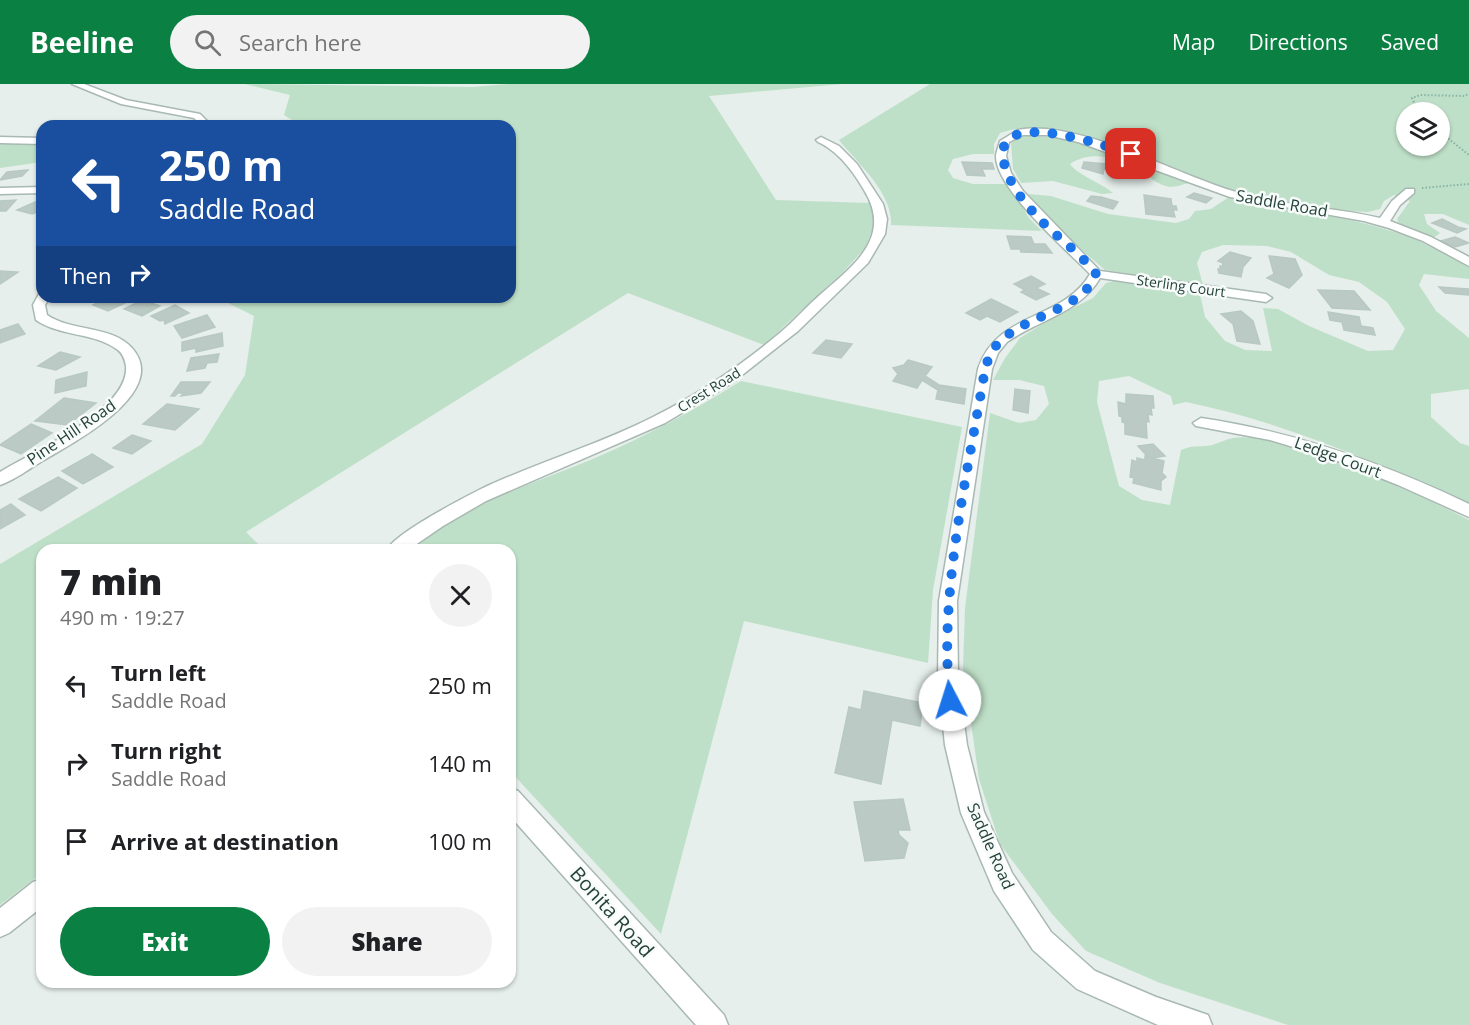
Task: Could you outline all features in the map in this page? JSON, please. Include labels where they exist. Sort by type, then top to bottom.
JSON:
[{"type":"street","points":[[76,84],[124,102],[196,116],[201,120]]},
{"type":"street","name":"Saddle Road","points":[[1198,1025],[1154,1010],[1086,980],[1042,941],[1003,882],[973,813],[956,746],[948,678],[948,601],[985,369],[992,350],[1014,331],[1085,293],[1096,274],[1089,264],[1034,213],[1021,195],[1003,161],[1002,149],[1005,141],[1013,135],[1042,132],[1085,140],[1131,154],[1232,194],[1383,223],[1433,243],[1469,262]]},
{"type":"street","points":[[0,140],[36,141]]},
{"type":"street","name":"Crest Road","points":[[404,544],[435,522],[482,495],[608,445],[661,420],[701,396],[745,368],[789,332],[870,255],[878,238],[882,219],[878,203],[838,148],[821,140]]},
{"type":"street","points":[[0,191],[36,190]]},
{"type":"street","points":[[1383,223],[1396,203],[1410,191]]},
{"type":"street","name":"Sterling Court","points":[[1096,274],[1266,298]]},
{"type":"street","name":"Pine Hill Road","points":[[0,479],[96,420],[122,399],[134,375],[132,360],[124,348],[106,338],[52,327],[41,317],[40,303]]},
{"type":"street","name":"Ledge Court","points":[[1201,423],[1267,433],[1329,452],[1392,476],[1469,511]]},
{"type":"street","name":"Bonita Road","points":[[516,806],[714,1025]]},
{"type":"street","points":[[0,924],[36,896]]},
{"type":"path","points":[[1414,102],[1412,98],[1420,95],[1465,96],[1469,93]]},
{"type":"path","points":[[1450,140],[1469,155]]},
{"type":"path","points":[[1410,191],[1427,187],[1469,184]]},
{"type":"green space","points":[[245,84],[473,87],[508,84],[842,84],[709,96],[776,200],[870,203],[873,215],[872,230],[866,247],[843,272],[764,345],[628,293],[246,532],[258,544],[36,544],[36,878],[0,905],[0,564],[202,444],[245,375],[254,316],[228,303],[516,303],[516,120],[292,120],[284,115],[290,95]]},
{"type":"green space","points":[[930,84],[1469,84],[1469,225],[1443,214],[1424,214],[1427,224],[1440,233],[1432,239],[1399,223],[1397,219],[1410,201],[1394,195],[1384,201],[1380,209],[1368,212],[1315,208],[1279,202],[1228,189],[1114,145],[1083,135],[1053,129],[1025,128],[1000,133],[994,144],[994,154],[973,154],[953,159],[948,170],[953,178],[973,184],[1008,184],[1029,218],[1042,231],[891,225],[886,202],[864,169],[839,140]]},
{"type":"green space","points":[[1025,136],[1068,139],[1089,144],[1130,158],[1189,183],[1173,187],[1166,186],[1115,159],[1097,156],[1079,159],[1070,164],[1113,193],[1102,194],[1053,181],[1021,183],[1013,169],[1011,143]]},
{"type":"green space","points":[[0,143],[36,144],[36,163],[0,168]]},
{"type":"green space","points":[[1028,194],[1051,196],[1108,214],[1176,223],[1189,219],[1195,211],[1211,209],[1229,197],[1334,217],[1390,231],[1417,240],[1469,268],[1469,279],[1424,274],[1419,285],[1436,311],[1469,338],[1469,389],[1431,394],[1431,417],[1460,443],[1469,446],[1469,505],[1365,459],[1295,432],[1186,402],[1173,405],[1171,396],[1129,376],[1099,381],[1097,402],[1119,486],[1142,500],[1170,505],[1181,450],[1212,445],[1233,438],[1255,438],[1284,444],[1352,467],[1469,520],[1469,1025],[1288,1025],[1160,983],[1086,951],[1052,914],[1000,844],[979,779],[963,667],[965,608],[990,413],[1019,423],[1036,420],[1049,404],[1044,386],[1019,380],[993,380],[1005,358],[1020,338],[1049,320],[1093,298],[1106,283],[1115,281],[1200,294],[1205,317],[1225,341],[1245,350],[1272,351],[1263,308],[1278,309],[1309,326],[1368,351],[1393,350],[1405,329],[1387,302],[1359,282],[1329,275],[1291,252],[1267,246],[1223,245],[1202,252],[1197,263],[1203,285],[1105,270],[1061,232]]},
{"type":"green space","points":[[741,381],[962,427],[933,590],[928,663],[744,621],[661,934],[516,777],[516,544],[420,544],[454,519],[477,507],[633,441]]},
{"type":"building","points":[[962,162],[992,163],[994,169],[982,169],[985,176],[967,175]]},
{"type":"building","points":[[1084,162],[1119,165],[1127,169],[1129,176],[1119,175],[1114,170],[1104,169],[1103,174],[1082,168]]},
{"type":"building","points":[[28,170],[22,176],[0,180],[7,172]]},
{"type":"building","points":[[1194,193],[1212,198],[1206,203],[1187,197]]},
{"type":"building","points":[[1144,195],[1171,199],[1172,206],[1176,206],[1177,210],[1173,210],[1175,217],[1146,214]]},
{"type":"building","points":[[1091,196],[1118,202],[1113,209],[1087,201]]},
{"type":"building","points":[[16,200],[6,211],[0,211],[0,201]]},
{"type":"building","points":[[36,202],[36,212],[32,214],[17,210]]},
{"type":"building","points":[[1442,219],[1466,229],[1457,233],[1432,223]]},
{"type":"building","points":[[1007,236],[1031,237],[1034,244],[1045,244],[1052,253],[1021,252],[1020,249],[1011,249]]},
{"type":"building","points":[[1455,237],[1469,243],[1455,247],[1441,241]]},
{"type":"building","points":[[1230,252],[1251,258],[1243,267],[1241,277],[1219,273],[1218,269],[1223,263],[1218,261]]},
{"type":"building","points":[[1269,256],[1295,259],[1302,275],[1289,288],[1267,278],[1274,274]]},
{"type":"building","points":[[0,271],[18,272],[0,284]]},
{"type":"building","points":[[1031,276],[1045,284],[1036,288],[1049,294],[1036,300],[1021,292],[1025,290],[1014,284]]},
{"type":"building","points":[[1439,287],[1469,289],[1469,295],[1445,293]]},
{"type":"building","points":[[1318,290],[1354,291],[1370,310],[1332,308]]},
{"type":"building","points":[[991,299],[1018,312],[1000,322],[987,316],[980,320],[966,313]]},
{"type":"building","points":[[97,303],[125,303],[108,311],[93,305]]},
{"type":"building","points":[[136,303],[151,303],[160,306],[142,316],[124,309]]},
{"type":"building","points":[[175,305],[189,313],[165,324],[164,320],[160,321],[151,316]]},
{"type":"building","points":[[1241,311],[1253,321],[1260,344],[1237,341],[1233,324],[1221,314]]},
{"type":"building","points":[[1328,312],[1359,317],[1361,326],[1373,328],[1375,335],[1344,330],[1342,322],[1330,320]]},
{"type":"building","points":[[207,315],[215,327],[182,338],[174,326]]},
{"type":"building","points":[[18,324],[25,334],[0,343],[0,330]]},
{"type":"building","points":[[222,333],[223,346],[196,352],[196,348],[182,351],[182,342]]},
{"type":"building","points":[[826,340],[852,344],[841,358],[813,353]]},
{"type":"building","points":[[60,352],[80,357],[56,370],[38,366]]},
{"type":"building","points":[[219,354],[217,362],[207,363],[205,368],[187,371],[191,358]]},
{"type":"building","points":[[908,360],[932,367],[925,376],[939,385],[966,389],[964,404],[936,399],[938,390],[922,380],[917,388],[893,381],[898,374],[893,368],[904,365]]},
{"type":"building","points":[[87,372],[86,386],[55,393],[56,380]]},
{"type":"building","points":[[181,382],[210,382],[201,393],[181,396],[184,393],[178,393],[171,396]]},
{"type":"building","points":[[1015,389],[1030,391],[1028,413],[1013,410]]},
{"type":"building","points":[[1126,394],[1153,396],[1154,408],[1151,408],[1152,415],[1148,414],[1149,422],[1146,421],[1147,438],[1125,434],[1125,423],[1119,416],[1118,402],[1126,404]]},
{"type":"building","points":[[64,398],[96,403],[68,425],[35,421]]},
{"type":"building","points":[[167,404],[199,409],[175,430],[143,424]]},
{"type":"building","points":[[31,424],[52,433],[21,454],[0,445]]},
{"type":"building","points":[[132,435],[151,441],[132,454],[113,448]]},
{"type":"building","points":[[1153,444],[1165,456],[1152,458],[1164,461],[1162,473],[1166,477],[1161,481],[1161,490],[1133,483],[1134,478],[1130,477],[1132,460],[1137,462],[1137,458],[1145,460],[1145,456],[1148,457],[1138,446]]},
{"type":"building","points":[[92,454],[113,467],[83,484],[62,471]]},
{"type":"building","points":[[58,477],[77,488],[41,511],[19,499]]},
{"type":"building","points":[[11,504],[25,515],[0,529],[0,510]]},
{"type":"building","points":[[864,691],[923,703],[920,726],[892,720],[881,784],[835,773],[849,707],[861,710]]},
{"type":"building","points":[[903,799],[910,830],[898,830],[899,835],[908,843],[904,858],[865,861],[854,802]]},
{"type":"route","points":[[950,700],[948,601],[985,369],[992,350],[1014,331],[1038,316],[1085,293],[1094,282],[1096,274],[1089,264],[1034,213],[1008,174],[1003,161],[1002,149],[1005,141],[1013,135],[1042,132],[1085,140],[1131,154]]}]
